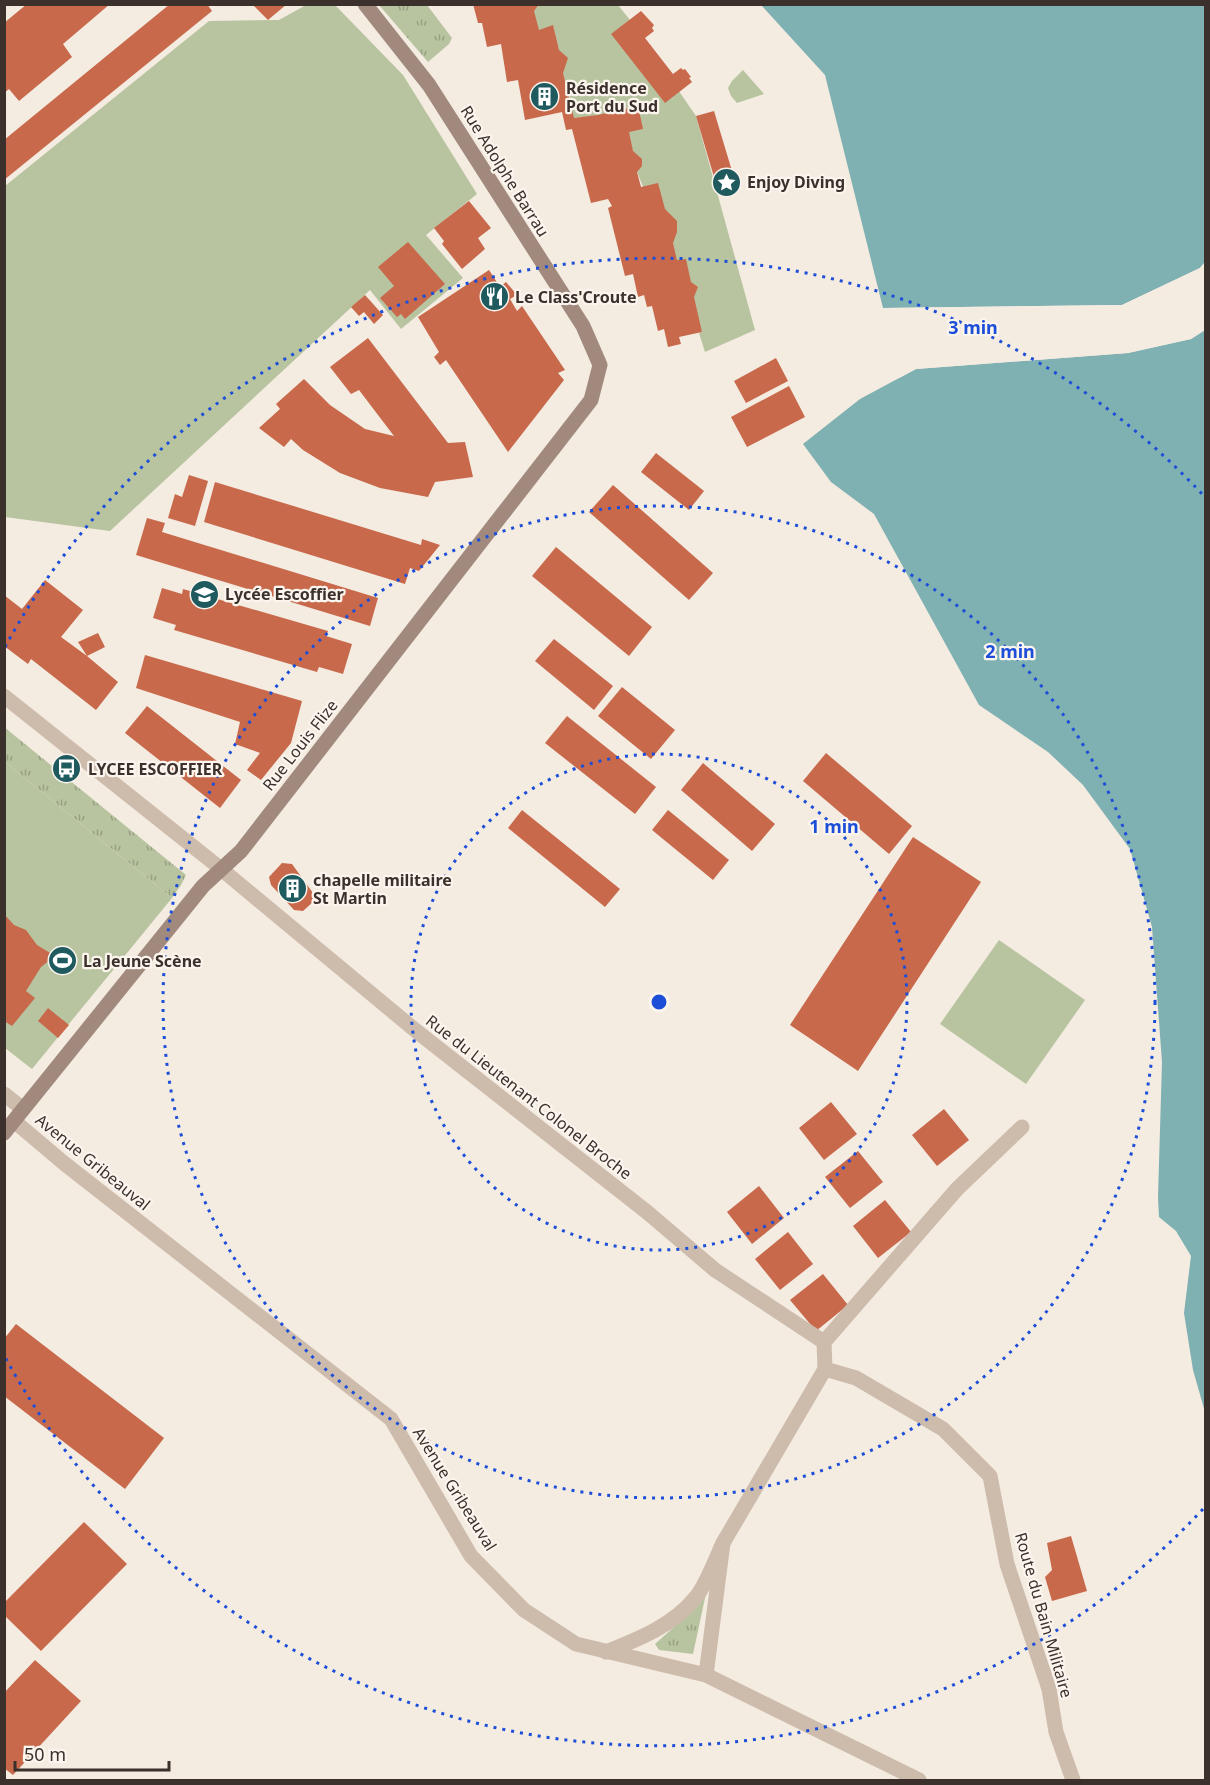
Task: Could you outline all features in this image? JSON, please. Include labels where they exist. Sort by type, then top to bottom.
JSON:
[{"type":"street","name":"Rue Adolphe Barrau","points":[[365,4],[429,85],[583,326],[600,365]]},
{"type":"street","name":"Rue Louis Flize","points":[[14,1121],[203,886],[241,851],[591,400],[600,365]]},
{"type":"street","name":"Rue du Lieutenant Colonel Broche","points":[[4,696],[220,868],[415,1030],[647,1212],[715,1270],[824,1342]]},
{"type":"street","points":[[4,708],[17,716],[204,868],[203,886]]},
{"type":"street","name":"Avenue Gribeauval","points":[[4,1094],[14,1121],[65,1164],[391,1419],[471,1556],[524,1610],[576,1644],[705,1676],[919,1780]]},
{"type":"street","points":[[606,1652],[649,1634],[676,1615],[697,1596],[723,1543],[825,1370],[824,1342],[957,1189],[1022,1127]]},
{"type":"street","name":"Route du Bain Militaire","points":[[825,1370],[856,1378],[943,1429],[990,1476],[1007,1564],[1049,1689],[1056,1732],[1073,1780]]},
{"type":"street","points":[[705,1676],[723,1543]]},
{"type":"green space","points":[[306,5],[335,5],[403,75],[477,194],[426,235],[463,278],[401,329],[370,290],[110,531],[5,517],[5,186],[209,21],[279,20]]},
{"type":"green space","points":[[379,5],[427,5],[452,38],[449,44],[428,62]]},
{"type":"green space","points":[[520,5],[618,5],[630,20],[696,116],[755,330],[705,352],[699,333],[702,332],[616,120],[576,122],[551,88]]},
{"type":"green space","points":[[743,70],[764,94],[737,103],[728,88]]},
{"type":"green space","points":[[4,727],[186,875],[172,898],[5,762]]},
{"type":"green space","name":"La Jeune Scène","points":[[5,762],[172,898],[32,1069],[5,1048]]},
{"type":"green space","points":[[999,940],[1085,1000],[1026,1084],[940,1024]]},
{"type":"green space","points":[[708,1584],[693,1654],[659,1650],[655,1644],[683,1619]]},
{"type":"water","points":[[761,5],[1205,5],[1205,262],[1200,268],[1122,305],[883,308],[825,75]]},
{"type":"water","points":[[1205,330],[1205,1412],[1193,1370],[1184,1313],[1191,1256],[1176,1231],[1159,1217],[1162,1062],[1152,927],[1130,849],[1083,785],[1048,752],[979,705],[874,514],[831,482],[803,444],[860,399],[916,369],[1128,353],[1191,339]]},
{"type":"pier","points":[[1205,262],[1206,267],[1202,270],[1122,308],[884,311],[883,308],[1122,305],[1200,268]]},
{"type":"pier","points":[[1206,327],[1191,339],[1128,353],[916,369],[899,378],[898,375],[916,366],[1128,350],[1190,336]]},
{"type":"building","points":[[27,4],[110,4],[63,44],[72,57],[19,101],[9,89],[4,93],[4,23]]},
{"type":"building","points":[[170,4],[207,4],[212,11],[4,180],[4,140]]},
{"type":"building","points":[[252,4],[287,4],[268,20]]},
{"type":"building","points":[[473,4],[539,4],[534,11],[539,30],[553,25],[559,50],[568,58],[563,73],[574,118],[638,106],[643,129],[629,132],[633,151],[642,159],[642,166],[637,172],[641,187],[658,183],[665,209],[677,221],[677,232],[673,243],[677,260],[686,259],[691,282],[698,287],[694,297],[702,332],[679,337],[681,344],[668,347],[664,329],[658,331],[652,306],[647,307],[644,295],[638,297],[633,274],[625,276],[608,208],[612,206],[608,199],[591,203],[572,129],[566,130],[562,112],[525,120],[518,80],[507,82],[501,44],[487,47],[482,23],[478,23]]},
{"type":"building","points":[[641,11],[654,25],[652,28],[654,31],[645,38],[673,74],[681,68],[685,69],[691,77],[689,78],[692,82],[665,103],[611,34]]},
{"type":"building","points":[[714,111],[732,171],[714,177],[696,116]]},
{"type":"building","points":[[733,175],[738,190],[718,195],[714,180]]},
{"type":"building","points":[[469,201],[491,228],[478,238],[485,249],[462,269],[442,244],[444,241],[434,228]]},
{"type":"building","points":[[408,242],[445,284],[405,319],[401,314],[397,317],[380,298],[394,286],[378,267]]},
{"type":"building","points":[[489,270],[500,287],[506,282],[517,295],[510,299],[517,311],[522,306],[565,370],[558,373],[564,380],[508,452],[446,360],[440,365],[434,357],[439,352],[418,317]]},
{"type":"building","points":[[365,295],[383,315],[374,324],[364,312],[359,316],[351,307]]},
{"type":"building","points":[[368,338],[448,443],[465,442],[473,477],[435,482],[428,497],[380,488],[340,473],[303,450],[291,439],[284,447],[259,428],[280,409],[276,404],[304,379],[330,405],[365,429],[394,436],[359,390],[351,394],[330,367]]},
{"type":"building","points":[[776,358],[788,381],[746,403],[734,381]]},
{"type":"building","points":[[789,386],[805,417],[747,447],[731,417]]},
{"type":"building","points":[[656,453],[704,491],[689,510],[641,472]]},
{"type":"building","points":[[189,475],[208,481],[195,526],[168,518],[175,494],[182,497]]},
{"type":"building","points":[[215,482],[421,545],[422,539],[440,545],[419,571],[410,568],[405,584],[204,522]]},
{"type":"building","points":[[613,485],[713,573],[689,600],[589,512]]},
{"type":"building","points":[[147,518],[165,523],[162,532],[378,598],[370,626],[136,555]]},
{"type":"building","points":[[556,547],[652,627],[629,656],[532,576]]},
{"type":"building","points":[[45,580],[83,610],[61,637],[118,682],[96,710],[31,659],[28,664],[4,646],[4,595],[22,609]]},
{"type":"building","points":[[162,588],[182,594],[183,589],[328,631],[326,636],[352,644],[343,674],[319,667],[317,672],[174,630],[176,625],[153,618]]},
{"type":"building","points":[[98,633],[105,647],[87,656],[78,642]]},
{"type":"building","points":[[554,639],[613,686],[594,710],[535,661]]},
{"type":"building","points":[[145,655],[302,701],[291,743],[261,780],[247,770],[260,753],[235,744],[240,722],[136,688]]},
{"type":"building","points":[[622,687],[675,730],[651,759],[598,716]]},
{"type":"building","points":[[147,706],[241,780],[220,808],[125,733]]},
{"type":"building","points":[[567,716],[656,787],[635,814],[545,743]]},
{"type":"building","points":[[826,753],[912,826],[889,854],[803,781]]},
{"type":"building","points":[[703,763],[775,824],[752,851],[681,790]]},
{"type":"building","points":[[522,810],[620,889],[605,907],[508,828]]},
{"type":"building","points":[[668,810],[729,860],[713,880],[652,830]]},
{"type":"building","points":[[913,837],[981,882],[858,1071],[790,1025]]},
{"type":"building","name":"chapelle militaire St Martin","points":[[282,863],[292,864],[313,893],[313,902],[303,911],[294,910],[271,885],[269,877]]},
{"type":"building","points":[[4,914],[14,925],[26,930],[37,945],[55,956],[41,967],[26,991],[35,998],[12,1026],[4,1021]]},
{"type":"building","points":[[48,1008],[69,1025],[58,1038],[38,1021]]},
{"type":"building","points":[[831,1102],[857,1134],[824,1160],[799,1128]]},
{"type":"building","points":[[944,1109],[969,1140],[937,1166],[912,1135]]},
{"type":"building","points":[[858,1151],[883,1182],[850,1208],[825,1177]]},
{"type":"building","points":[[759,1186],[784,1218],[752,1244],[727,1212]]},
{"type":"building","points":[[885,1200],[911,1232],[878,1258],[853,1226]]},
{"type":"building","points":[[788,1232],[813,1264],[780,1290],[755,1259]]},
{"type":"building","points":[[823,1274],[848,1305],[816,1331],[790,1300]]},
{"type":"building","points":[[16,1324],[164,1438],[125,1489],[4,1396],[4,1339]]},
{"type":"building","points":[[84,1522],[127,1564],[41,1651],[4,1615],[4,1603]]},
{"type":"building","points":[[1071,1536],[1087,1591],[1052,1601],[1045,1577],[1052,1570],[1047,1543]]},
{"type":"building","points":[[35,1660],[81,1701],[13,1775],[4,1768],[4,1693]]},
{"type":"place","name":"Résidence Port du Sud","points":[[545,97]]},
{"type":"place","name":"Enjoy Diving","points":[[726,182]]},
{"type":"place","name":"Le Class'Croute","points":[[494,297]]},
{"type":"place","name":"Lycée Escoffier","points":[[204,594]]},
{"type":"place","name":"LYCEE ESCOFFIER","points":[[67,769]]},
{"type":"place","name":"chapelle militaire St Martin","points":[[292,889]]},
{"type":"place","name":"La Jeune Scène","points":[[62,961]]}]
